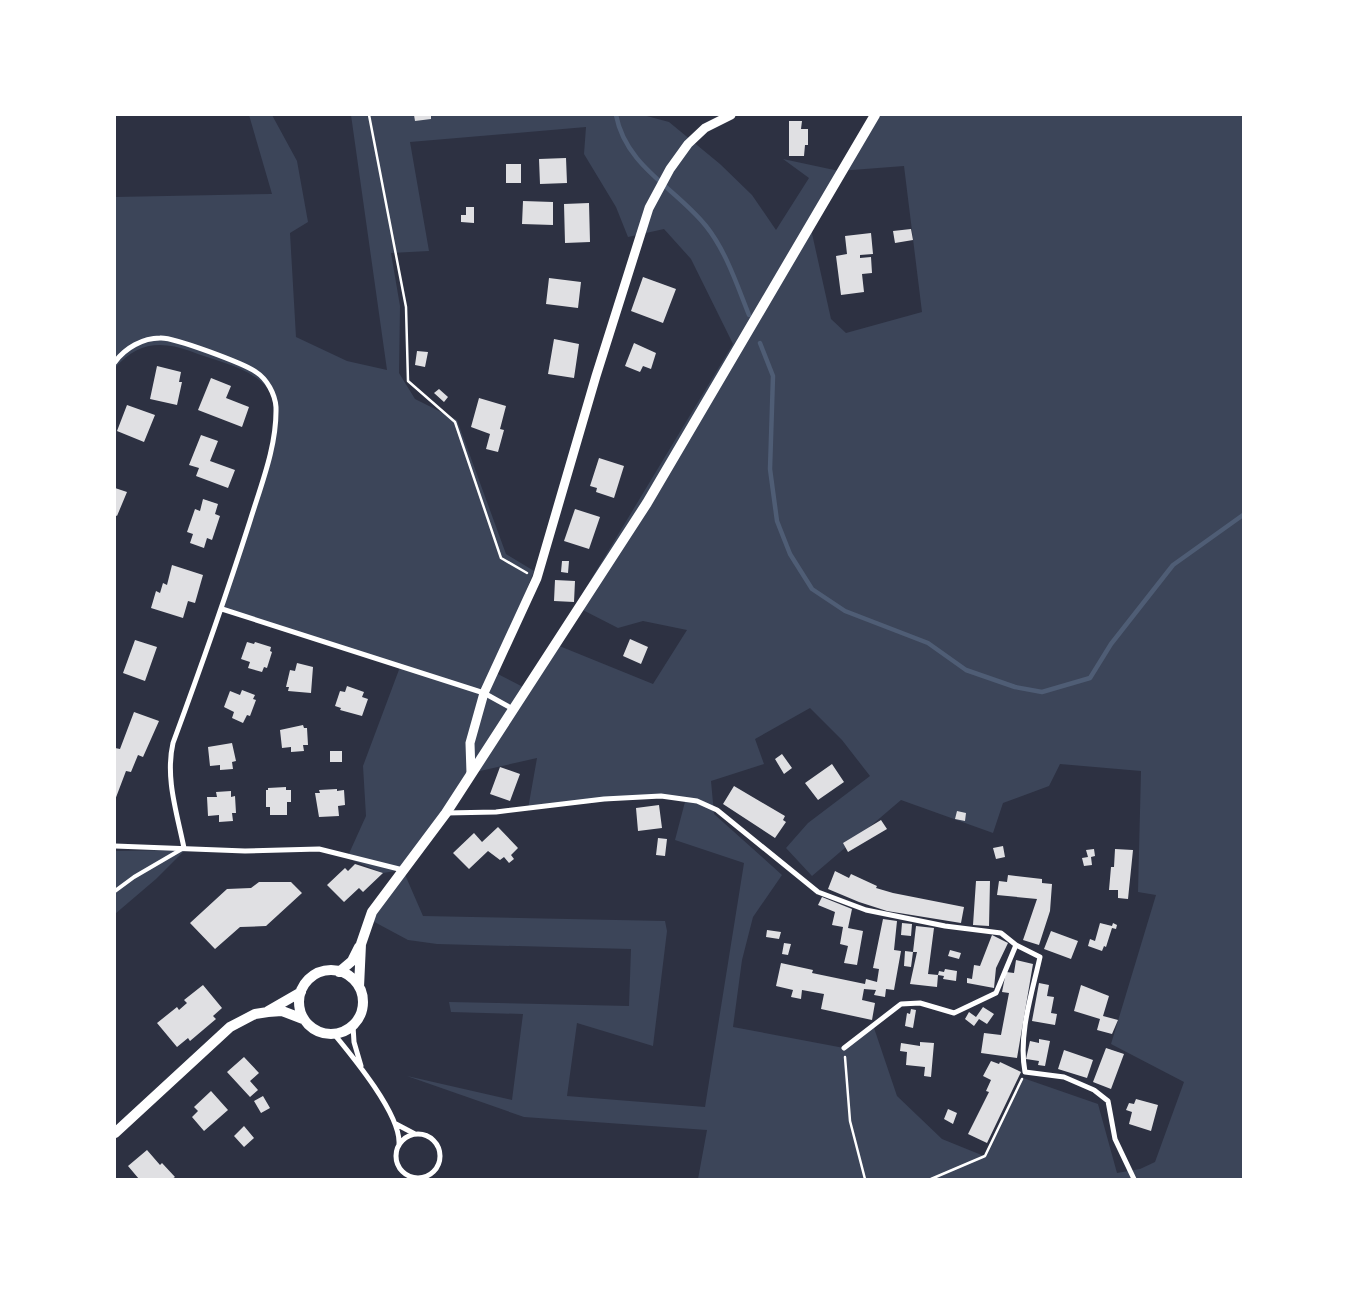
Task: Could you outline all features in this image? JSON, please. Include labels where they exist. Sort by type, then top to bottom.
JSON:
[{"type":"main road","points":[[338,972],[352,961],[361,944],[372,912],[446,813],[647,503],[875,115]]},
{"type":"main road","points":[[301,992],[300,1010],[303,1018],[316,1031],[334,1034],[353,1026],[359,1017],[362,1007],[362,996],[359,987],[361,944]]},
{"type":"main road","points":[[268,1012],[301,992],[312,977],[320,972],[346,974],[359,987]]},
{"type":"main road","points":[[115,1133],[230,1027],[255,1014],[268,1012],[282,1011],[303,1018]]},
{"type":"street","points":[[471,773],[470,743],[484,693],[537,578],[596,376],[649,208],[670,169],[682,152],[701,132],[731,115]]},
{"type":"street","points":[[115,362],[124,352],[141,342],[151,339],[171,339],[255,371],[266,381],[274,396],[276,410],[270,456],[222,609],[173,743],[169,759],[174,800],[184,848]]},
{"type":"street","points":[[222,609],[484,693],[513,710]]},
{"type":"street","points":[[446,813],[496,812],[604,799],[642,797],[674,797],[697,800],[717,810],[818,892],[866,910],[945,926],[1001,933],[1016,945],[1040,957],[1029,1006],[1023,1048],[1022,1056],[1025,1072],[1064,1078],[1094,1090],[1108,1101],[1115,1139],[1134,1179]]},
{"type":"street","points":[[115,846],[245,852],[319,849],[403,870]]},
{"type":"street","points":[[844,1048],[901,1004],[920,1003],[954,1013],[996,993],[1016,945]]},
{"type":"street","points":[[353,1026],[354,1042],[362,1069]]},
{"type":"street","points":[[334,1034],[362,1069],[396,1123],[399,1130],[399,1145]]},
{"type":"street","points":[[396,1123],[415,1134],[425,1135],[432,1139],[440,1151],[438,1165],[434,1171],[421,1178],[409,1175],[399,1166],[396,1152],[404,1139],[415,1134]]},
{"type":"lane","points":[[115,891],[134,876],[184,848]]},
{"type":"path","points":[[369,115],[406,307],[408,381],[455,422],[501,558],[537,578]]},
{"type":"path","points":[[844,1048],[850,1121],[865,1179]]},
{"type":"path","points":[[931,1179],[984,1156],[1025,1072]]},
{"type":"shaded area","points":[[249,115],[272,115],[297,161],[308,222],[290,233],[296,337],[347,361],[387,370],[351,115],[643,115],[669,122],[720,164],[752,195],[776,230],[809,178],[783,159],[839,171],[872,115],[1243,115],[1243,1179],[698,1179],[707,1130],[524,1117],[407,1076],[512,1100],[523,1014],[451,1012],[449,1002],[629,1006],[631,949],[437,944],[408,940],[367,918],[402,870],[383,873],[347,858],[366,816],[363,766],[400,667],[222,609],[259,496],[273,431],[273,406],[268,389],[261,381],[242,370],[190,351],[159,345],[149,346],[131,353],[115,368],[115,197],[272,194]],"holes":[[[586,127],[584,154],[616,207],[628,237],[664,229],[691,259],[733,344],[575,606],[618,628],[643,621],[687,630],[653,684],[552,643],[525,688],[494,672],[534,571],[506,554],[457,420],[415,399],[399,373],[400,306],[391,253],[429,251],[410,142]],[[904,166],[922,312],[846,333],[831,319],[809,220],[839,171]],[[810,708],[842,740],[870,776],[808,823],[786,848],[812,876],[901,800],[993,833],[1003,803],[1049,786],[1060,764],[1141,771],[1138,892],[1156,895],[1111,1044],[1184,1082],[1155,1162],[1140,1169],[1117,1173],[1098,1104],[1023,1078],[984,1156],[942,1139],[897,1096],[873,1025],[844,1048],[733,1027],[742,960],[753,917],[782,875],[714,814],[711,781],[764,764],[755,739]],[[537,758],[528,809],[661,796],[686,798],[675,840],[744,863],[705,1107],[567,1096],[577,1023],[653,1046],[667,931],[665,921],[423,916],[403,870],[471,773]]]},
{"type":"shaded area","points":[[185,850],[156,879],[115,914],[115,851]]},
{"type":"building","points":[[414,115],[431,115],[431,119],[415,121]]},
{"type":"building","points":[[789,121],[802,121],[801,129],[808,129],[808,145],[805,145],[804,156],[789,156]]},
{"type":"building","points":[[566,158],[567,183],[540,184],[539,159]]},
{"type":"building","points":[[506,164],[521,164],[521,183],[506,183]]},
{"type":"building","points":[[523,201],[553,202],[553,225],[522,224]]},
{"type":"building","points":[[589,203],[590,242],[565,243],[564,204]]},
{"type":"building","points":[[466,207],[474,207],[474,223],[461,222],[461,215],[466,215]]},
{"type":"building","points":[[911,229],[913,240],[895,243],[893,231]]},
{"type":"building","points":[[871,233],[873,254],[860,255],[860,258],[871,257],[872,273],[862,274],[864,292],[841,295],[836,256],[847,254],[845,236]]},
{"type":"building","points":[[643,277],[676,289],[663,323],[631,311]]},
{"type":"building","points":[[549,278],[581,282],[578,308],[546,304]]},
{"type":"building","points":[[554,339],[579,344],[574,378],[548,374]]},
{"type":"building","points":[[634,343],[656,353],[651,369],[643,366],[640,372],[625,366]]},
{"type":"building","points":[[417,351],[428,352],[425,367],[415,365]]},
{"type":"building","points":[[157,366],[181,372],[179,382],[182,382],[177,405],[150,399]]},
{"type":"building","points":[[211,378],[231,386],[226,398],[249,407],[242,427],[198,410]]},
{"type":"building","points":[[439,389],[448,397],[444,402],[434,393]]},
{"type":"building","points":[[479,398],[506,406],[500,429],[504,430],[498,452],[486,449],[490,434],[471,427]]},
{"type":"building","points":[[127,405],[155,415],[144,442],[117,431]]},
{"type":"building","points":[[201,435],[218,441],[210,461],[235,470],[228,488],[196,476],[199,468],[189,465]]},
{"type":"building","points":[[599,458],[624,466],[614,498],[596,492],[597,488],[590,486]]},
{"type":"building","points":[[115,488],[127,492],[117,516],[115,515]]},
{"type":"building","points":[[203,499],[218,504],[215,514],[220,516],[212,540],[207,538],[204,548],[190,543],[193,534],[187,532],[195,509],[200,511]]},
{"type":"building","points":[[575,509],[600,517],[589,549],[564,541]]},
{"type":"building","points":[[562,561],[569,561],[568,573],[561,572]]},
{"type":"building","points":[[172,565],[203,575],[195,603],[188,601],[183,618],[151,608],[156,591],[160,593],[163,583],[167,585]]},
{"type":"building","points":[[555,580],[575,581],[574,602],[554,601]]},
{"type":"building","points":[[630,639],[648,647],[641,664],[623,656]]},
{"type":"building","points":[[135,640],[157,647],[145,681],[123,673]]},
{"type":"building","points":[[247,642],[254,644],[255,642],[271,647],[270,651],[272,652],[267,668],[264,667],[262,672],[248,668],[250,662],[241,659]]},
{"type":"building","points":[[297,663],[313,667],[311,693],[288,691],[289,687],[286,687],[290,670],[295,671]]},
{"type":"building","points":[[347,686],[364,692],[362,697],[368,699],[362,716],[340,710],[341,708],[335,706],[340,691],[345,692]]},
{"type":"building","points":[[242,690],[255,695],[253,699],[256,700],[250,716],[247,715],[243,723],[232,718],[234,712],[224,707],[230,691],[240,695]]},
{"type":"building","points":[[134,712],[159,721],[143,757],[138,755],[131,772],[126,771],[115,800],[115,748],[120,749]]},
{"type":"building","points":[[303,725],[304,728],[307,728],[308,745],[303,745],[304,751],[291,752],[291,747],[282,748],[280,730]]},
{"type":"building","points":[[232,743],[236,761],[232,762],[233,769],[220,770],[220,765],[210,766],[208,747]]},
{"type":"building","points":[[330,751],[342,751],[342,762],[330,762]]},
{"type":"building","points":[[782,754],[792,768],[784,774],[775,759]]},
{"type":"building","points":[[832,764],[844,782],[818,800],[805,783]]},
{"type":"building","points":[[500,767],[520,774],[510,801],[490,794]]},
{"type":"building","points":[[734,786],[785,816],[783,820],[786,822],[775,838],[723,804]]},
{"type":"building","points":[[286,787],[286,790],[291,790],[291,802],[287,802],[287,815],[270,815],[270,807],[266,807],[266,790],[268,788]]},
{"type":"building","points":[[337,789],[337,791],[344,790],[345,805],[338,806],[339,816],[319,817],[315,793],[320,793],[319,790]]},
{"type":"building","points":[[231,791],[231,797],[235,796],[236,813],[232,813],[233,821],[219,822],[219,815],[208,816],[207,797],[217,797],[216,792]]},
{"type":"building","points":[[659,805],[662,828],[638,831],[636,808]]},
{"type":"building","points":[[957,811],[966,813],[965,821],[955,819]]},
{"type":"building","points":[[881,820],[887,829],[848,852],[843,843]]},
{"type":"building","points":[[498,827],[518,848],[511,855],[514,859],[509,863],[504,857],[500,860],[488,851],[469,869],[453,853],[474,833],[482,842]]},
{"type":"building","points":[[658,838],[667,839],[665,856],[656,855]]},
{"type":"building","points":[[1003,846],[1005,857],[996,859],[993,848]]},
{"type":"building","points":[[1094,849],[1095,856],[1091,857],[1092,865],[1084,866],[1082,858],[1088,857],[1086,850]]},
{"type":"building","points":[[1115,849],[1133,850],[1128,899],[1118,898],[1118,890],[1109,890],[1111,867],[1114,867]]},
{"type":"building","points":[[355,864],[383,873],[363,892],[359,888],[344,902],[327,885],[345,868],[348,871]]},
{"type":"building","points":[[835,871],[849,878],[851,874],[877,886],[876,888],[893,893],[964,907],[961,923],[887,911],[859,902],[828,889]]},
{"type":"building","points":[[1008,875],[1042,879],[1042,883],[1052,884],[1050,911],[1039,945],[1023,940],[1037,899],[997,895],[999,881],[1007,882]]},
{"type":"building","points":[[976,881],[990,881],[989,926],[973,925]]},
{"type":"building","points":[[259,882],[291,882],[302,893],[266,926],[240,927],[215,949],[190,923],[227,889],[251,888]]},
{"type":"building","points":[[822,897],[852,909],[848,928],[863,931],[857,965],[844,963],[848,946],[840,944],[843,927],[832,925],[835,912],[818,905]]},
{"type":"building","points":[[883,919],[897,921],[894,950],[901,951],[894,990],[886,989],[885,997],[874,995],[876,990],[864,989],[862,1000],[875,1003],[872,1020],[821,1009],[824,994],[802,990],[801,999],[791,997],[793,990],[776,986],[781,963],[813,970],[812,973],[865,984],[866,979],[877,982],[879,969],[873,968]]},
{"type":"building","points":[[902,923],[912,924],[911,936],[901,935]]},
{"type":"building","points":[[1100,923],[1112,926],[1113,923],[1117,925],[1116,929],[1112,928],[1106,947],[1104,946],[1102,951],[1088,946],[1090,939],[1095,941]]},
{"type":"building","points":[[916,926],[934,928],[928,974],[938,975],[937,987],[910,984],[917,952],[913,952]]},
{"type":"building","points":[[767,930],[781,932],[779,939],[766,937]]},
{"type":"building","points":[[1051,931],[1078,941],[1071,959],[1044,949]]},
{"type":"building","points":[[992,935],[1008,943],[996,968],[994,988],[967,983],[967,978],[972,979],[974,965],[980,966]]},
{"type":"building","points":[[784,943],[791,944],[788,955],[782,954]]},
{"type":"building","points":[[950,950],[961,953],[959,959],[948,956]]},
{"type":"building","points":[[905,951],[913,952],[911,967],[904,966]]},
{"type":"building","points":[[1016,960],[1033,964],[1017,1058],[981,1053],[984,1033],[1001,1035],[1009,993],[1002,992],[1006,972],[1014,973]]},
{"type":"building","points":[[945,969],[957,971],[956,981],[943,979],[944,976],[938,975],[939,971],[944,972]]},
{"type":"building","points":[[1039,983],[1049,985],[1047,996],[1054,997],[1051,1013],[1057,1014],[1055,1025],[1032,1021]]},
{"type":"building","points":[[203,985],[222,1008],[213,1016],[216,1019],[190,1041],[188,1038],[177,1047],[157,1023],[177,1007],[179,1010],[187,1003],[184,1000]]},
{"type":"building","points":[[1081,985],[1109,996],[1103,1016],[1118,1020],[1112,1034],[1097,1030],[1100,1019],[1074,1011]]},
{"type":"building","points":[[983,1007],[994,1014],[987,1024],[979,1019],[974,1026],[965,1019],[969,1012],[976,1017]]},
{"type":"building","points":[[911,1009],[916,1010],[913,1028],[905,1026],[907,1013],[910,1014]]},
{"type":"building","points":[[1039,1039],[1050,1041],[1045,1066],[1038,1065],[1039,1061],[1026,1059],[1030,1041],[1039,1043]]},
{"type":"building","points":[[920,1042],[934,1043],[931,1077],[924,1076],[925,1067],[906,1065],[907,1052],[900,1051],[901,1043],[920,1046]]},
{"type":"building","points":[[1106,1048],[1124,1054],[1111,1089],[1093,1082]]},
{"type":"building","points":[[1064,1050],[1093,1060],[1087,1078],[1058,1069]]},
{"type":"building","points":[[244,1057],[259,1073],[250,1081],[258,1090],[250,1097],[227,1072]]},
{"type":"building","points":[[991,1061],[999,1064],[1000,1062],[1021,1072],[987,1143],[968,1134],[989,1092],[986,1091],[991,1080],[983,1076]]},
{"type":"building","points":[[211,1091],[228,1110],[204,1131],[192,1117],[198,1111],[194,1107]]},
{"type":"building","points":[[263,1096],[270,1108],[261,1113],[254,1101]]},
{"type":"building","points":[[1136,1099],[1158,1105],[1151,1131],[1129,1124],[1132,1112],[1126,1110],[1129,1103],[1134,1104]]},
{"type":"building","points":[[948,1109],[957,1113],[953,1124],[944,1119]]},
{"type":"building","points":[[244,1126],[254,1138],[244,1147],[234,1136]]},
{"type":"building","points":[[147,1150],[160,1165],[162,1163],[175,1177],[172,1179],[139,1179],[128,1166]]},
{"type":"waterway","points":[[616,115],[630,149],[641,163],[694,212],[713,236],[730,269],[749,315]]},
{"type":"waterway","points":[[760,343],[773,376],[770,469],[777,521],[790,554],[812,589],[845,611],[928,643],[966,670],[1015,687],[1042,692],[1090,678],[1111,644],[1173,565],[1243,515]]}]
